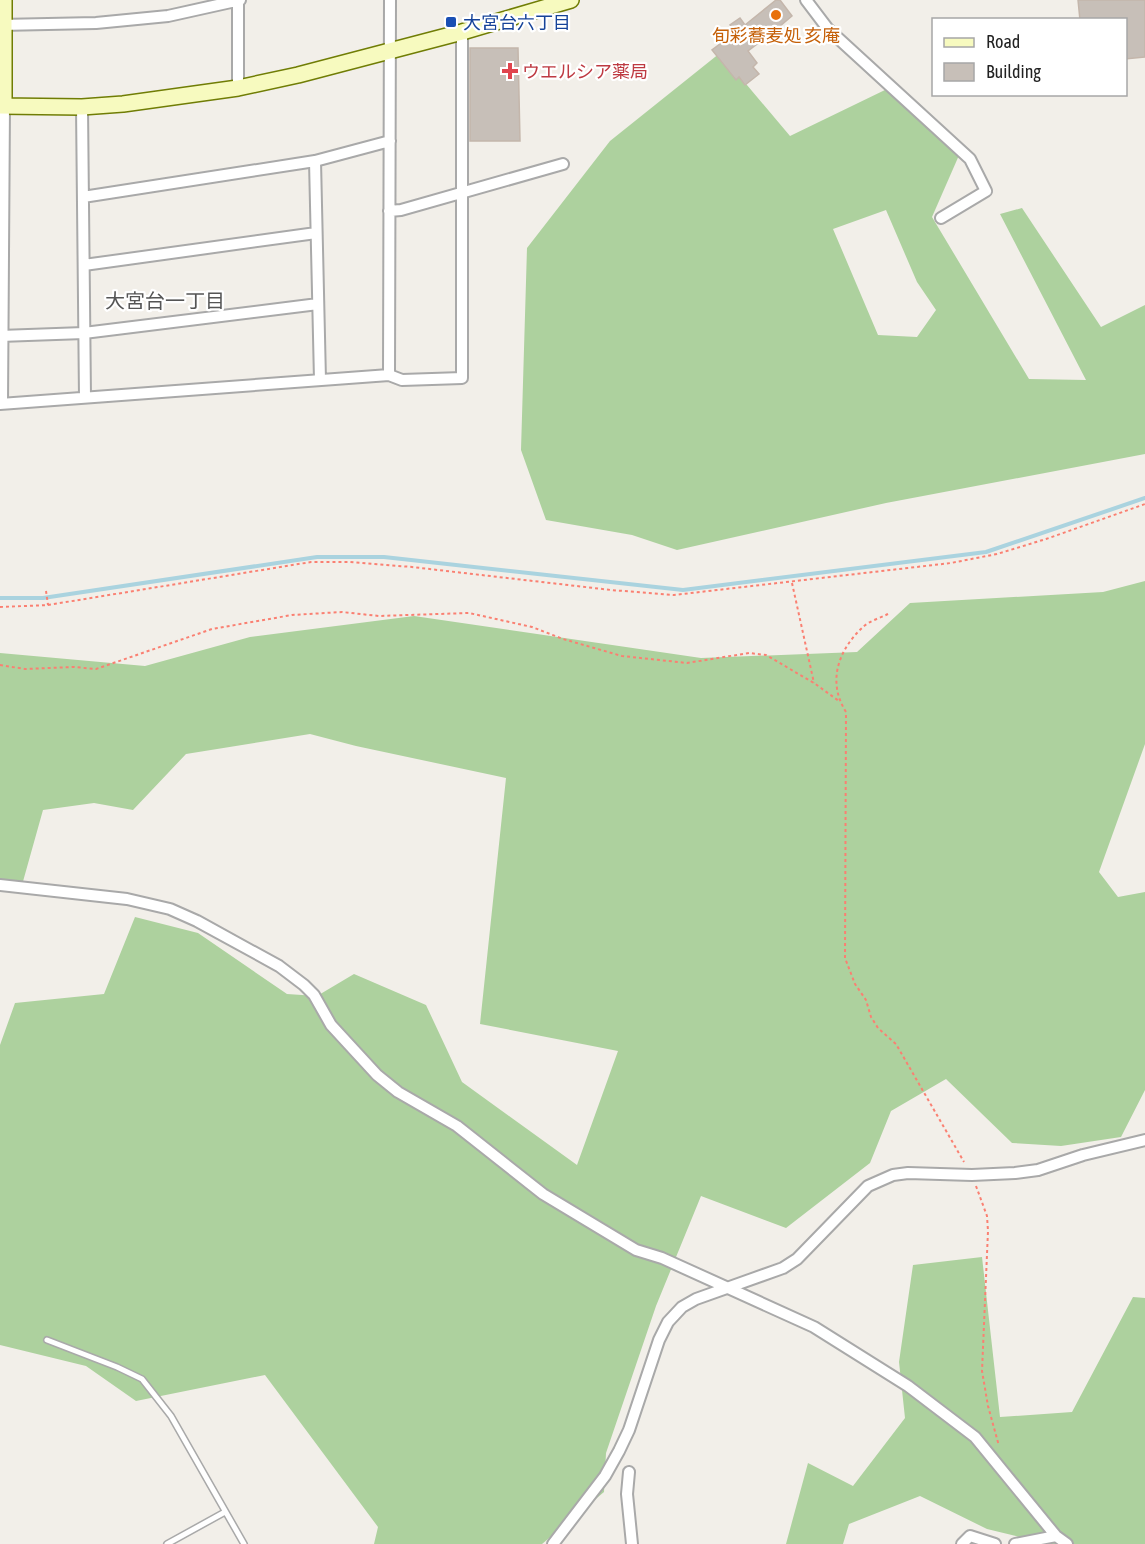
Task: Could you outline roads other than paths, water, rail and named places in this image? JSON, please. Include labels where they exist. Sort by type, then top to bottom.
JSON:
[{"type":"street","points":[[4,0],[2,25],[1,404],[389,375],[402,380],[462,378],[462,32]]},
{"type":"street","points":[[2,25],[96,23],[168,16],[239,0],[238,88]]},
{"type":"street","points":[[389,375],[390,0]]},
{"type":"street","points":[[2,106],[82,107],[189,97],[238,88],[298,75],[462,32],[571,0]]},
{"type":"street","points":[[806,0],[828,29],[970,159],[986,191],[941,218]]},
{"type":"street","points":[[82,107],[85,398]]},
{"type":"street","points":[[83,197],[315,161],[390,141]]},
{"type":"street","points":[[315,161],[320,380]]},
{"type":"street","points":[[389,211],[401,210],[563,164]]},
{"type":"street","points":[[84,265],[316,233]]},
{"type":"street","points":[[1,336],[84,333],[318,304]]},
{"type":"street","points":[[0,885],[127,899],[170,909],[197,921],[279,966],[314,995],[330,1025],[377,1076],[398,1092],[457,1126],[543,1194],[636,1250],[662,1258],[814,1327],[908,1386],[975,1437],[1053,1540]]},
{"type":"street","points":[[553,1544],[605,1476],[619,1451],[629,1430],[659,1340],[668,1322],[682,1307],[696,1299],[783,1268],[797,1259],[868,1186],[881,1179],[908,1173],[972,1175],[1038,1170],[1083,1155],[1145,1140]]},
{"type":"street","points":[[628,1472],[627,1494],[632,1544]]},
{"type":"street","points":[[962,1544],[970,1536],[995,1544]]},
{"type":"street","points":[[1015,1544],[1053,1540],[1067,1544]]},
{"type":"lane","points":[[47,1340],[142,1379],[171,1416],[244,1544]]},
{"type":"lane","points":[[167,1544],[225,1512]]},
{"type":"waterway","points":[[0,598],[43,598],[317,557],[384,557],[683,590],[986,552],[1145,498]]},
{"type":"place","name":"旬彩蕎麦処 亥庵","points":[[776,15]]},
{"type":"place","name":"大宮台六丁目","points":[[451,22]]},
{"type":"place","name":"ウエルシア薬局","points":[[510,71]]},
{"type":"district","name":"大宮台一丁目","points":[[165,300]]}]
